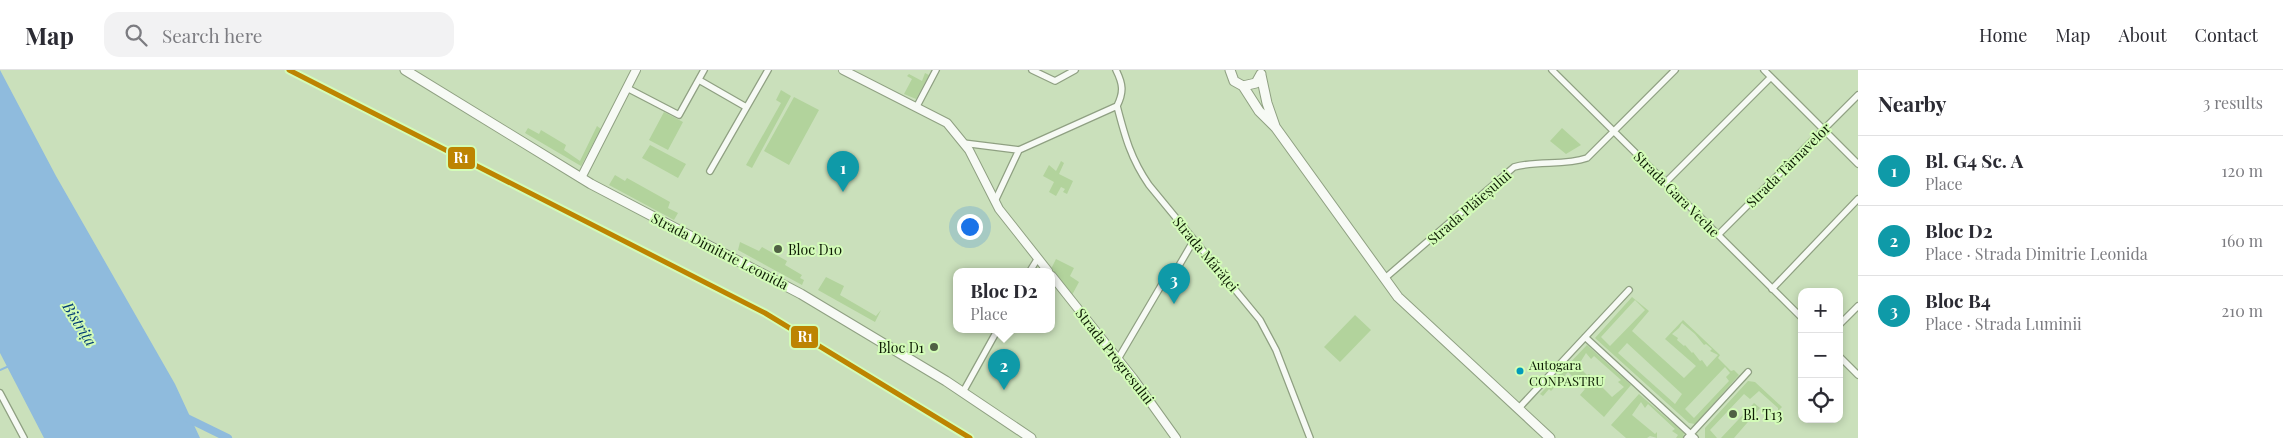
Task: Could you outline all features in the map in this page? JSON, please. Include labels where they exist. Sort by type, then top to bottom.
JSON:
[{"type":"main road","name":"Strada Dimitrie Leonida","points":[[405,70],[582,178],[785,285],[963,392],[1031,438]]},
{"type":"main road","points":[[1230,70],[1234,82],[1243,86],[1259,111],[1276,128],[1384,279],[1419,318],[1550,438]]},
{"type":"main road","points":[[1243,86],[1256,83],[1261,72]]},
{"type":"main road","points":[[1261,72],[1267,103],[1276,128]]},
{"type":"street","points":[[582,178],[636,70]]},
{"type":"street","points":[[628,88],[679,115],[704,70]]},
{"type":"street","points":[[710,171],[768,70]]},
{"type":"street","points":[[843,70],[917,106],[947,123],[963,143],[995,201],[1046,268]]},
{"type":"street","points":[[917,106],[936,70]]},
{"type":"street","points":[[1032,70],[1055,81],[1075,70]]},
{"type":"street","name":"Strada Mărăței","points":[[1116,70],[1123,92],[1117,106],[1129,152],[1149,185],[1250,307],[1269,335],[1310,438]]},
{"type":"street","name":"Strada Gara Veche","points":[[1552,70],[1798,314]]},
{"type":"street","points":[[1764,70],[1858,164]]},
{"type":"street","name":"Strada Plăieșului","points":[[1384,279],[1514,167],[1525,164],[1576,162],[1587,158],[1670,71]]},
{"type":"street","points":[[1666,182],[1771,77]]},
{"type":"street","points":[[699,80],[746,106]]},
{"type":"street","name":"Strada Târnavelor","points":[[1718,235],[1858,95]]},
{"type":"street","points":[[963,143],[1019,150],[1117,106]]},
{"type":"street","points":[[995,201],[1019,150]]},
{"type":"street","points":[[1772,289],[1858,199]]},
{"type":"street","points":[[1118,359],[1165,279],[1177,269],[1194,240]]},
{"type":"street","points":[[1032,268],[1038,258]]},
{"type":"street","name":"Strada Progresului","points":[[1055,280],[1118,359],[1176,438]]},
{"type":"street","points":[[1518,409],[1629,290]]},
{"type":"street","points":[[1843,321],[1858,306]]},
{"type":"street","points":[[963,392],[996,333]]},
{"type":"street","points":[[1585,337],[1691,437],[1748,372]]},
{"type":"street","points":[[1843,360],[1858,375]]},
{"type":"street","points":[[1,396],[24,438]]},
{"type":"green space","points":[[925,73],[929,75],[916,99],[904,94],[912,79],[907,76],[909,74],[922,81]]},
{"type":"green space","points":[[781,90],[791,96],[752,168],[746,165],[781,103],[776,100]]},
{"type":"green space","points":[[794,97],[819,110],[789,165],[764,151]]},
{"type":"green space","points":[[664,112],[683,122],[668,150],[649,140]]},
{"type":"green space","points":[[597,126],[601,129],[581,166],[525,133],[528,128],[539,134],[541,130],[566,145],[564,150],[580,161]]},
{"type":"green space","points":[[1562,128],[1581,145],[1566,154],[1550,141]]},
{"type":"green space","points":[[650,145],[686,164],[678,178],[642,158]]},
{"type":"green space","points":[[1061,161],[1064,163],[1059,174],[1073,181],[1067,194],[1063,192],[1065,189],[1061,187],[1056,196],[1049,192],[1054,182],[1043,176],[1049,165],[1056,171]]},
{"type":"green space","points":[[615,175],[625,181],[627,178],[670,202],[668,208],[678,213],[674,220],[609,185]]},
{"type":"green space","points":[[740,242],[759,251],[762,247],[787,261],[785,265],[802,275],[800,278],[804,280],[802,285],[738,250]]},
{"type":"green space","points":[[1056,259],[1074,268],[1070,276],[1079,282],[1072,295],[1055,274],[1055,268],[1052,268]]},
{"type":"green space","points":[[826,277],[844,286],[840,295],[876,316],[881,310],[875,322],[818,290]]},
{"type":"green space","points":[[1632,297],[1649,311],[1632,331],[1684,378],[1696,366],[1665,339],[1683,320],[1720,355],[1718,358],[1731,371],[1734,370],[1739,375],[1695,424],[1689,423],[1595,338]],"holes":[[[1635,300],[1645,310],[1610,346],[1601,337]],[[1682,323],[1704,345],[1706,344],[1712,349],[1710,351],[1718,355],[1707,367],[1702,360],[1700,361],[1693,352],[1672,334]],[[1627,343],[1682,394],[1675,404],[1618,353]],[[1725,367],[1730,373],[1726,377],[1729,381],[1694,418],[1685,409]]]},
{"type":"green space","points":[[1355,315],[1371,330],[1340,362],[1324,347]]},
{"type":"green space","points":[[1587,345],[1631,385],[1604,417],[1580,395],[1585,389],[1568,372],[1551,391],[1549,389],[1543,396],[1540,394]],"holes":[[[1586,353],[1591,359],[1594,356],[1621,380],[1618,382],[1624,387],[1612,397],[1578,366]]]},
{"type":"green space","points":[[1748,381],[1755,382],[1782,407],[1778,411],[1778,408],[1759,391],[1750,399],[1744,394],[1710,430],[1717,438],[1705,438],[1705,428]]},
{"type":"green space","points":[[1639,394],[1684,433],[1683,438],[1676,438],[1678,435],[1672,431],[1675,429],[1648,404],[1645,408],[1641,402],[1632,415],[1655,434],[1657,432],[1657,438],[1650,436],[1647,438],[1626,438],[1611,425]]},
{"type":"green space","points":[[1754,403],[1760,408],[1734,438],[1721,438]]},
{"type":"water","name":"Bistrița","points":[[0,70],[56,176],[175,384],[200,438],[44,438],[0,353]]},
{"type":"waterway","points":[[0,370],[9,366]]},
{"type":"waterway","points":[[183,416],[228,438]]},
{"type":"transit line","name":"R1","points":[[289,70],[765,313],[970,438]]},
{"type":"place","name":"Bl. G4 Sc. A","points":[[843,192]]},
{"type":"place","name":"Bloc D10","points":[[778,249]]},
{"type":"place","name":"Bloc B4","points":[[1174,304]]},
{"type":"place","name":"Bloc D1","points":[[934,347]]},
{"type":"place","name":"Autogara CONPASTRU","points":[[1520,371]]},
{"type":"place","name":"Bloc D2","points":[[1004,390]]},
{"type":"place","name":"Bl. T13","points":[[1733,414]]}]
